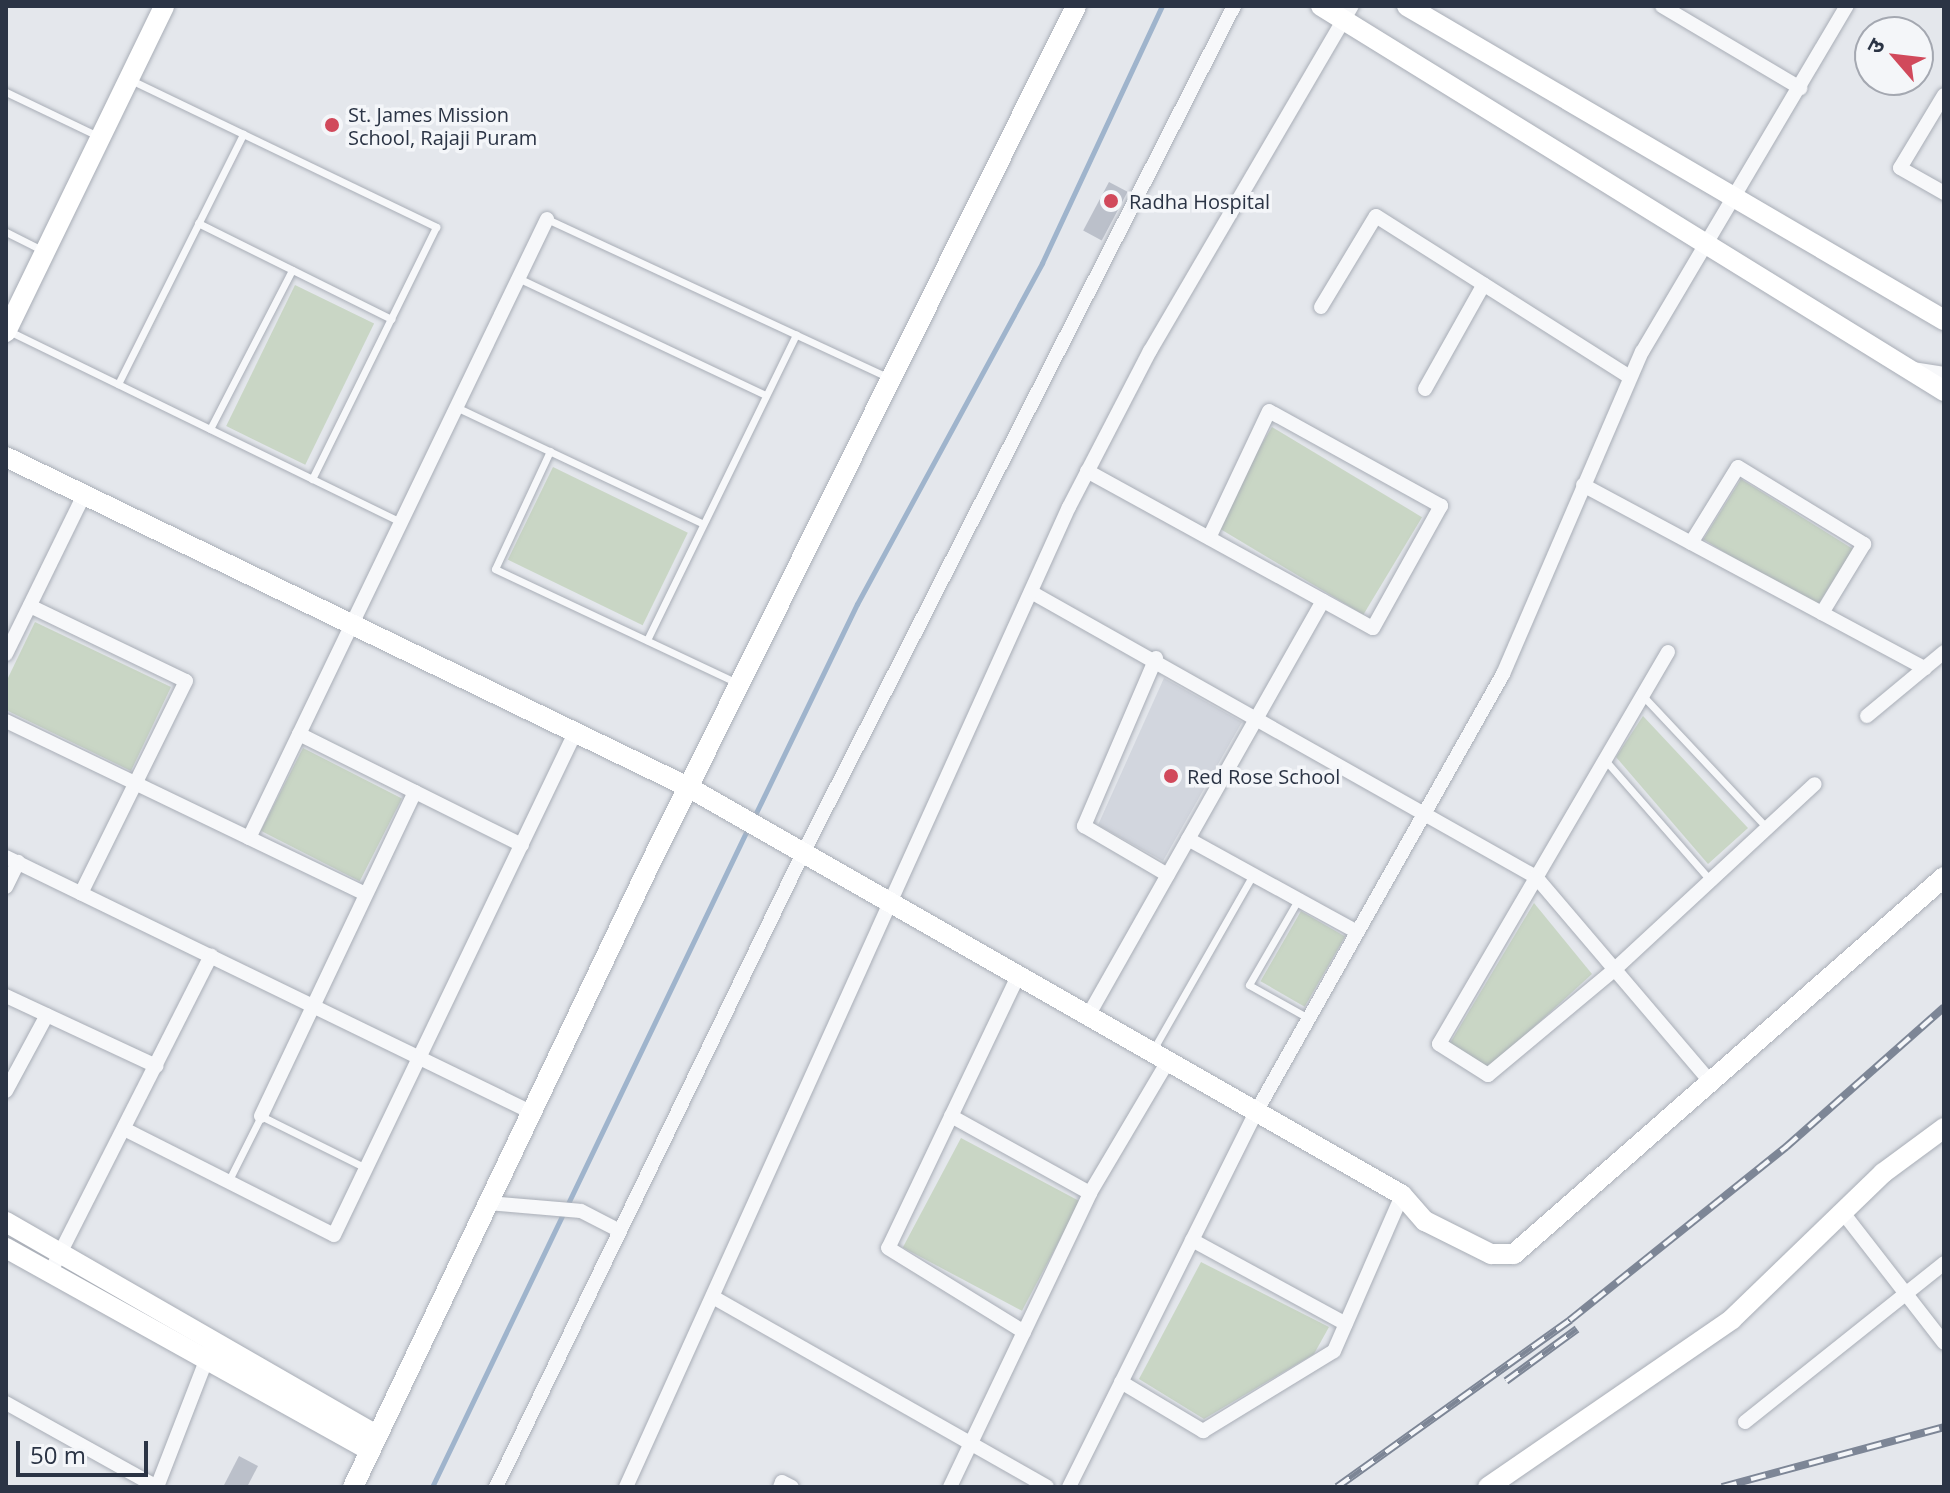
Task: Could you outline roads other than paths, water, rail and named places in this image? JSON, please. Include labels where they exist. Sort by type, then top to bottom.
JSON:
[{"type":"street","points":[[7,331],[11,308],[45,251],[164,6]]},
{"type":"street","points":[[353,1487],[688,787],[1076,6]]},
{"type":"street","points":[[497,1486],[618,1230],[803,853],[1234,6]]},
{"type":"street","points":[[1321,6],[1348,13],[1709,245],[1944,391]]},
{"type":"street","points":[[1407,6],[1736,197],[1941,321]]},
{"type":"street","points":[[1662,6],[1800,88]]},
{"type":"street","points":[[1069,1487],[1256,1112],[1503,674],[1630,377],[1847,6]]},
{"type":"street","points":[[626,1487],[1087,471],[1150,351],[1348,13]]},
{"type":"street","points":[[1944,95],[1900,168],[1944,193]]},
{"type":"street","points":[[1321,307],[1376,216],[1630,377]]},
{"type":"street","points":[[249,838],[547,219]]},
{"type":"street","points":[[1425,389],[1484,284]]},
{"type":"street","points":[[1907,368],[1944,374]]},
{"type":"street","points":[[1087,471],[1323,601],[1373,628],[1441,506],[1269,411],[1209,538]]},
{"type":"street","points":[[6,457],[688,787],[1402,1195],[1425,1221],[1491,1254],[1514,1254],[1944,877]]},
{"type":"street","points":[[1691,543],[1738,467],[1864,544],[1822,613]]},
{"type":"street","points":[[1583,485],[1925,668]]},
{"type":"street","points":[[6,654],[84,495]]},
{"type":"street","points":[[1031,592],[1156,658],[1426,810],[1536,877],[1709,1080]]},
{"type":"street","points":[[1088,1016],[1323,601]]},
{"type":"street","points":[[30,606],[186,681],[81,893]]},
{"type":"street","points":[[1668,652],[1439,1044],[1488,1075],[1615,969],[1815,784]]},
{"type":"street","points":[[1867,716],[1944,652]]},
{"type":"street","points":[[1156,658],[1084,826],[1168,875]]},
{"type":"street","points":[[6,721],[365,894]]},
{"type":"street","points":[[124,1129],[334,1235],[422,1059],[575,733]]},
{"type":"street","points":[[299,734],[522,845]]},
{"type":"street","points":[[261,1116],[415,792]]},
{"type":"street","points":[[1188,839],[1357,932]]},
{"type":"street","points":[[6,887],[12,860],[531,1112]]},
{"type":"street","points":[[50,1273],[211,956]]},
{"type":"street","points":[[1018,976],[888,1248],[1024,1332]]},
{"type":"street","points":[[6,996],[156,1066]]},
{"type":"street","points":[[6,1091],[12,1064],[47,1015]]},
{"type":"street","points":[[950,1487],[1090,1193],[1160,1057]]},
{"type":"street","points":[[951,1116],[1090,1193]]},
{"type":"street","points":[[1488,1487],[1732,1319],[1883,1173],[1944,1128]]},
{"type":"street","points":[[1121,1382],[1203,1431],[1334,1351],[1402,1195]]},
{"type":"street","points":[[488,1203],[540,1212],[581,1211],[618,1230]]},
{"type":"street","points":[[1844,1214],[1944,1343]]},
{"type":"street","points":[[6,1222],[211,1350],[373,1443]]},
{"type":"street","points":[[1192,1240],[1346,1324]]},
{"type":"street","points":[[6,1248],[50,1273],[211,1350]]},
{"type":"street","points":[[1745,1422],[1944,1263]]},
{"type":"street","points":[[713,1297],[1047,1487]]},
{"type":"street","points":[[6,1403],[157,1487],[211,1350]]},
{"type":"street","points":[[780,1487],[782,1482],[792,1487]]},
{"type":"lane","points":[[129,79],[436,227],[312,479]]},
{"type":"lane","points":[[6,104],[8,94],[100,138]]},
{"type":"lane","points":[[118,384],[243,134]]},
{"type":"lane","points":[[547,219],[890,378]]},
{"type":"lane","points":[[198,223],[391,319]]},
{"type":"lane","points":[[6,232],[45,251]]},
{"type":"lane","points":[[210,429],[292,270]]},
{"type":"lane","points":[[518,278],[766,395]]},
{"type":"lane","points":[[7,331],[401,522]]},
{"type":"lane","points":[[647,640],[796,334]]},
{"type":"lane","points":[[456,407],[703,524]]},
{"type":"lane","points":[[550,451],[495,569],[739,684]]},
{"type":"lane","points":[[1643,696],[1767,828]]},
{"type":"lane","points":[[1605,760],[1711,881]]},
{"type":"lane","points":[[1160,1057],[1253,875]]},
{"type":"lane","points":[[1298,900],[1249,985],[1308,1018]]},
{"type":"lane","points":[[228,1182],[261,1116],[368,1169]]},
{"type":"waterway","points":[[753,819],[857,604],[1042,263],[1162,6]]},
{"type":"waterway","points":[[432,1487],[748,828]]},
{"type":"railway","points":[[1337,1487],[1570,1320],[1786,1147],[1944,1007]]},
{"type":"railway","points":[[1506,1381],[1577,1329]]},
{"type":"railway","points":[[1722,1487],[1944,1427]]},
{"type":"place","name":"St. James Mission School, Rajaji Puram","points":[[332,125]]},
{"type":"place","name":"Radha Hospital","points":[[1111,201]]},
{"type":"place","name":"Red Rose School","points":[[1171,776]]}]
